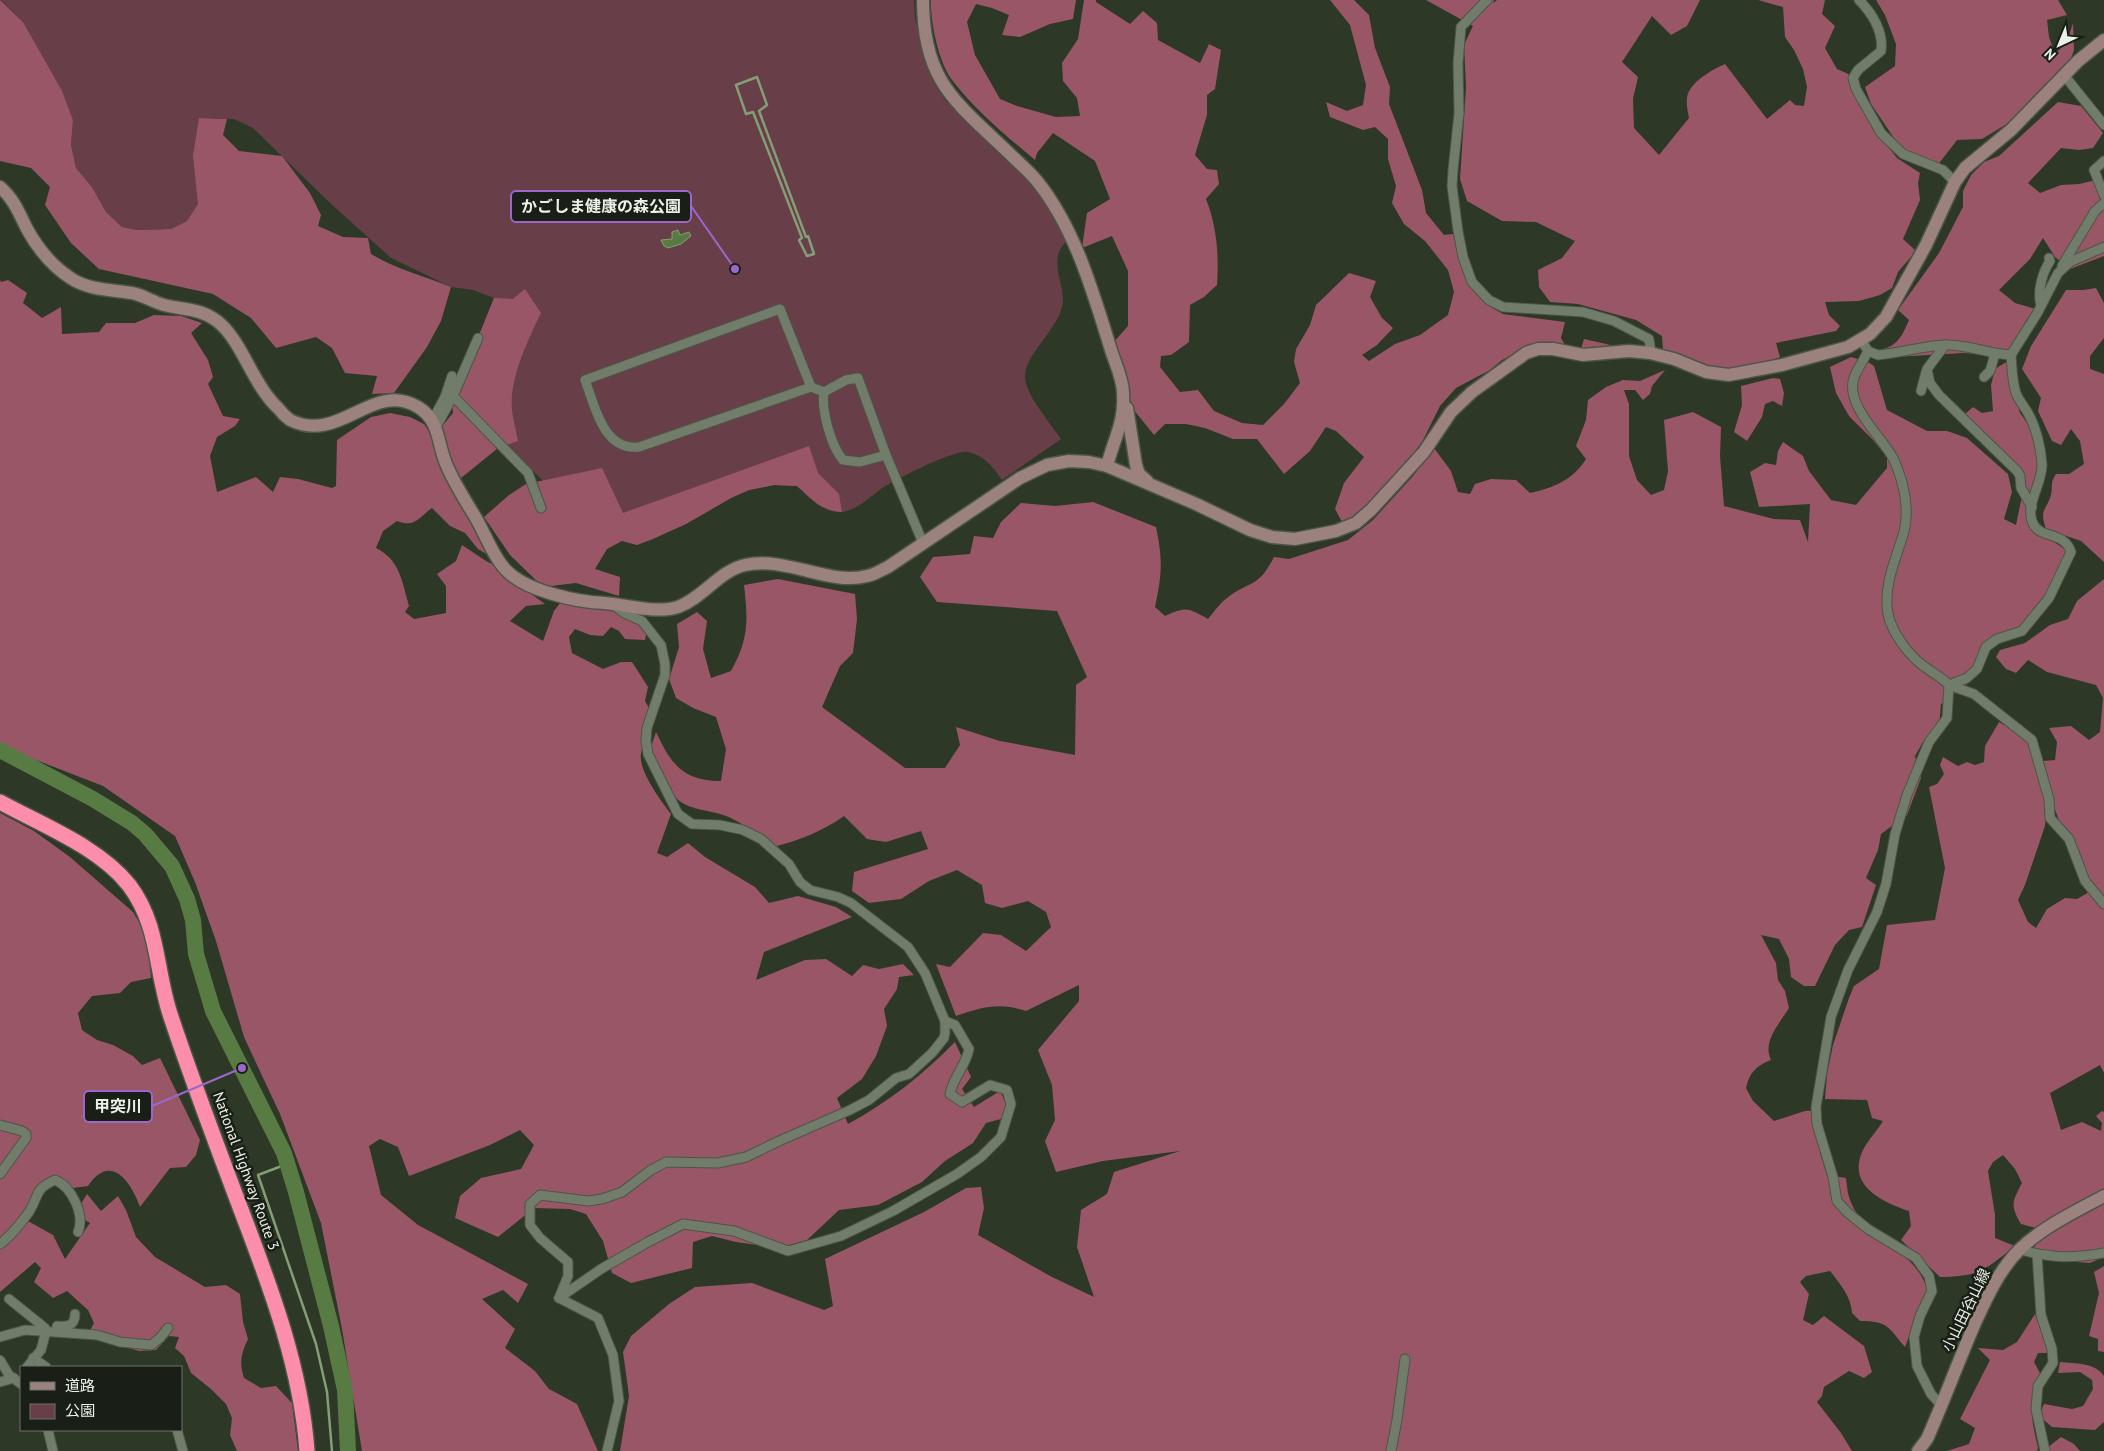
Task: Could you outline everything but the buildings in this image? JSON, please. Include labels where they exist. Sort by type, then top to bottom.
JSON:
[{"type":"highway","name":"National Highway Route 3","points":[[0,802],[87,848],[106,861],[129,885],[141,902],[154,937],[170,1015],[283,1326],[297,1389],[306,1451]]},
{"type":"street","points":[[923,0],[924,26],[930,53],[935,69],[945,89],[1036,180],[1066,228],[1082,263],[1124,390],[1136,465],[1140,474],[1148,482]]},
{"type":"street","points":[[1486,0],[1461,27],[1458,63],[1459,113],[1453,170],[1453,195],[1463,257],[1472,282],[1490,300],[1503,307],[1583,312],[1614,321],[1650,339],[1651,353]]},
{"type":"street","points":[[1858,0],[1873,17],[1883,42],[1881,51],[1858,70],[1853,78],[1856,90],[1881,133],[1903,154],[1943,170],[1956,182]]},
{"type":"street","points":[[0,187],[13,200],[25,226],[41,251],[71,279],[89,286],[135,294],[164,305],[191,308],[204,313],[216,321],[228,331],[253,376],[270,400],[289,420],[320,427],[337,422],[377,402],[386,401],[416,406],[434,424],[440,436],[446,466],[506,570],[554,595],[585,602],[660,609],[678,607],[733,570],[743,566],[762,563],[804,569],[842,578],[868,576],[888,567],[1033,471],[1056,462],[1089,462],[1107,466],[1148,482],[1250,530],[1272,537],[1295,539],[1336,531],[1356,523],[1381,499],[1424,452],[1450,412],[1459,403],[1482,383],[1526,353],[1544,348],[1583,355],[1620,351],[1651,353],[1715,374],[1738,375],[1833,352],[1861,340],[1880,325],[1894,305],[1926,245],[1956,182],[1970,164],[2011,130],[2064,75],[2104,40]]},
{"type":"street","points":[[2064,75],[2104,125]]},
{"type":"street","points":[[2104,161],[2094,170],[2104,195]]},
{"type":"street","points":[[1949,685],[1967,678],[1977,669],[1986,647],[1997,639],[2022,631],[2049,598],[2071,552],[2069,544],[2060,537],[2044,533],[2035,528],[2031,519],[2042,465],[2036,434],[2028,413],[2016,394],[2011,355],[2095,211],[2104,204]]},
{"type":"street","points":[[2058,273],[2070,262],[2104,247]]},
{"type":"street","points":[[2041,306],[2038,297],[2042,278],[2050,261],[2048,258]]},
{"type":"street","points":[[811,388],[780,309],[585,380],[603,426],[616,442],[626,447],[638,446],[811,388],[824,392],[846,380],[858,378],[886,455],[923,543]]},
{"type":"street","points":[[434,424],[452,396],[478,338]]},
{"type":"street","points":[[1861,340],[1868,351],[1878,355],[1945,345],[2011,355]]},
{"type":"street","points":[[1921,391],[1927,369],[1945,345]]},
{"type":"street","points":[[1868,351],[1854,379],[1855,402],[1893,458],[1901,480],[1907,510],[1904,531],[1892,565],[1887,589],[1888,614],[1892,626],[1906,648],[1924,666],[1939,675],[1949,685],[1974,694],[2032,740],[2049,799],[2050,818],[2069,839],[2085,880],[2104,904]]},
{"type":"street","points":[[1984,377],[1990,371],[1995,354]]},
{"type":"street","points":[[1927,369],[1930,384],[1938,395],[2017,471],[2020,476],[2021,488],[2032,507]]},
{"type":"street","points":[[434,424],[452,376]]},
{"type":"street","points":[[1107,466],[1122,424],[1124,390]]},
{"type":"street","points":[[824,392],[824,408],[828,426],[838,454],[843,460],[860,462],[886,455]]},
{"type":"street","points":[[452,396],[528,473],[542,508]]},
{"type":"street","points":[[559,1298],[568,1276],[568,1262],[540,1238],[530,1225],[530,1204],[540,1195],[588,1201],[602,1199],[622,1192],[650,1170],[666,1162],[715,1163],[746,1157],[779,1140],[869,1100],[896,1078],[909,1074],[932,1053],[944,1038],[945,1021],[926,973],[908,947],[851,903],[838,896],[810,890],[800,882],[789,864],[761,839],[743,830],[720,825],[692,824],[678,814],[648,754],[646,742],[647,728],[665,675],[661,645],[642,621],[624,614],[613,604]]},
{"type":"street","points":[[1941,1405],[1931,1394],[1916,1366],[1914,1336],[1920,1316],[1932,1291],[1929,1276],[1916,1258],[1868,1229],[1837,1201],[1833,1178],[1817,1124],[1816,1107],[1834,1010],[1848,970],[1877,912],[1886,884],[1895,834],[1907,795],[1929,742],[1947,718],[1949,685]]},
{"type":"street","points":[[559,1298],[601,1269],[683,1224],[734,1231],[788,1251],[841,1236],[893,1211],[957,1174],[980,1157],[1001,1137],[1011,1104],[1007,1090],[990,1085],[962,1102],[950,1094],[952,1083],[967,1059],[969,1048],[955,1026],[945,1021]]},
{"type":"street","points":[[0,1125],[22,1131],[26,1134],[26,1138],[0,1174]]},
{"type":"street","points":[[0,1244],[7,1239],[30,1210],[38,1190],[55,1180],[62,1182],[80,1214],[81,1225],[78,1232]]},
{"type":"street","name":"小山田谷山線","points":[[1918,1451],[1926,1439],[1992,1286],[2020,1250],[2045,1230],[2104,1196]]},
{"type":"street","points":[[2020,1250],[2047,1257],[2075,1258],[2104,1253]]},
{"type":"street","points":[[2037,1254],[2041,1315],[2052,1349],[2053,1363],[2038,1386],[2036,1409],[2045,1451]]},
{"type":"street","points":[[559,1298],[598,1318],[614,1355],[619,1401],[607,1451]]},
{"type":"street","points":[[9,1299],[45,1329]]},
{"type":"street","points":[[45,1329],[51,1326],[66,1326],[75,1320],[75,1314]]},
{"type":"street","points":[[0,1336],[24,1330],[45,1329],[97,1334],[120,1342],[151,1344],[166,1333],[168,1328]]},
{"type":"street","points":[[28,1366],[41,1350],[45,1329]]},
{"type":"street","points":[[33,1358],[45,1366]]},
{"type":"street","points":[[1391,1451],[1406,1359]]},
{"type":"street","points":[[0,1360],[19,1382]]},
{"type":"street","points":[[0,1382],[19,1382]]},
{"type":"street","points":[[48,1431],[53,1451]]},
{"type":"street","points":[[177,1431],[183,1451]]},
{"type":"green space","points":[[1,0],[914,0],[915,18],[927,66],[934,83],[945,100],[974,129],[1017,157],[1074,234],[1062,246],[1058,255],[1057,262],[1063,300],[1059,316],[1035,352],[1026,369],[1025,377],[1029,392],[1061,439],[1002,480],[992,466],[984,459],[968,452],[961,452],[938,460],[898,479],[858,506],[842,512],[823,508],[797,486],[774,485],[749,490],[731,498],[686,524],[637,545],[569,507],[513,451],[452,402],[494,298],[473,290],[451,287],[391,258],[329,202],[253,128],[234,119],[199,118],[198,204],[187,221],[171,229],[137,230],[122,227],[106,212],[92,187],[76,168],[71,145],[73,120],[23,22]]},
{"type":"shaded area","points":[[0,0],[23,22],[62,91],[73,120],[71,145],[76,168],[92,187],[106,212],[122,227],[137,230],[171,229],[187,221],[198,204],[193,156],[199,118],[227,119],[223,135],[239,151],[282,156],[310,193],[321,215],[318,226],[343,237],[368,238],[371,254],[400,268],[451,287],[441,321],[427,347],[394,393],[372,394],[377,376],[345,373],[332,348],[316,337],[276,348],[251,318],[213,294],[99,269],[71,243],[45,205],[50,187],[31,168],[0,161]]},
{"type":"shaded area","points":[[931,0],[1076,0],[1073,19],[1050,24],[1020,37],[1002,35],[1009,15],[992,8],[976,4],[967,22],[975,55],[1000,99],[1056,117],[1080,116],[1077,98],[1063,81],[1062,63],[1078,39],[1084,0],[1096,0],[1096,2],[1130,24],[1143,11],[1157,23],[1158,40],[1200,63],[1209,44],[1221,50],[1215,89],[1207,95],[1207,115],[1195,155],[1207,169],[1217,170],[1219,184],[1206,199],[1213,220],[1216,241],[1217,285],[1204,297],[1190,305],[1189,342],[1171,355],[1161,356],[1160,367],[1180,392],[1198,390],[1214,411],[1242,423],[1263,425],[1284,404],[1300,383],[1294,362],[1296,349],[1310,325],[1316,305],[1349,273],[1376,281],[1370,297],[1382,318],[1393,328],[1377,345],[1362,355],[1369,361],[1395,344],[1420,335],[1448,315],[1454,292],[1448,270],[1425,241],[1404,224],[1392,203],[1396,186],[1388,159],[1388,139],[1375,127],[1363,130],[1330,117],[1326,102],[1347,111],[1363,105],[1366,85],[1350,25],[1330,0],[1354,0],[1369,15],[1375,48],[1390,87],[1389,104],[1422,190],[1426,213],[1444,235],[1453,234],[1458,249],[1489,306],[1503,314],[1565,322],[1561,338],[1565,345],[1581,349],[1584,339],[1615,346],[1603,350],[1559,355],[1516,353],[1502,360],[1490,370],[1456,388],[1440,406],[1422,442],[1405,465],[1367,509],[1343,524],[1335,509],[1344,483],[1364,457],[1336,431],[1326,427],[1310,451],[1284,474],[1257,439],[1233,439],[1205,428],[1186,424],[1165,424],[1154,435],[1129,404],[1112,344],[1128,326],[1128,271],[1112,236],[1082,248],[1087,213],[1110,199],[1095,161],[1053,133],[1037,153],[1035,160],[981,112],[947,73],[939,53],[934,30]]},
{"type":"shaded area","points":[[1426,0],[1494,0],[1493,3],[1497,0],[1700,0],[1687,26],[1671,35],[1652,16],[1622,62],[1638,77],[1633,99],[1634,128],[1659,155],[1689,118],[1687,100],[1692,87],[1702,77],[1725,64],[1767,119],[1790,100],[1795,105],[1804,106],[1807,87],[1803,69],[1785,37],[1783,7],[1758,0],[1825,0],[1822,14],[1835,26],[1825,48],[1837,69],[1853,76],[1875,130],[1897,158],[1920,173],[1918,183],[1920,200],[1903,239],[1916,251],[1898,272],[1892,288],[1880,295],[1859,301],[1825,302],[1829,315],[1840,326],[1836,331],[1776,343],[1780,357],[1740,369],[1709,369],[1663,350],[1662,336],[1636,320],[1578,304],[1550,302],[1539,287],[1538,270],[1562,258],[1575,241],[1536,222],[1502,221],[1467,201],[1460,179],[1466,87],[1464,45],[1473,26]]},
{"type":"shaded area","points":[[1876,0],[2058,0],[2067,15],[2047,20],[2049,37],[2055,54],[2067,42],[2073,23],[2074,50],[2069,64],[2010,122],[1982,139],[1957,140],[1937,166],[1902,150],[1871,104],[1865,87],[1895,66],[1896,44],[1885,15]]},
{"type":"shaded area","points":[[2058,102],[2081,106],[2103,133],[2093,148],[2079,150],[2061,148],[2028,183],[2040,193],[2061,185],[2079,184],[2096,180],[2104,204],[2104,256],[2070,269],[2055,257],[2043,238],[2030,259],[1999,290],[2015,303],[2036,309],[2020,346],[1999,356],[1963,353],[1895,357],[1873,352],[1892,345],[1903,333],[1909,320],[1898,310],[1939,253],[1963,207],[1963,191],[1971,175],[1984,162],[1999,156]]},
{"type":"shaded area","points":[[678,230],[680,235],[689,232],[691,236],[681,244],[668,248],[664,246],[661,240],[672,239],[672,232]]},
{"type":"shaded area","points":[[0,280],[1,282],[8,280],[27,293],[23,303],[42,318],[61,307],[62,334],[99,332],[106,323],[135,323],[154,315],[181,316],[202,323],[191,333],[208,360],[213,377],[208,384],[223,416],[240,419],[235,426],[217,437],[210,456],[217,492],[256,477],[273,492],[280,477],[298,479],[332,488],[336,486],[337,440],[371,417],[390,413],[410,417],[424,424],[433,437],[453,413],[452,402],[494,298],[513,299],[525,289],[541,313],[520,360],[513,386],[512,410],[518,441],[498,448],[455,483],[495,559],[478,549],[465,533],[450,526],[432,508],[412,523],[397,521],[383,531],[376,548],[390,559],[399,572],[409,606],[405,612],[414,619],[446,613],[446,586],[437,574],[456,561],[462,545],[504,570],[515,582],[545,604],[526,606],[510,621],[543,641],[554,611],[564,598],[609,608],[648,625],[645,640],[625,639],[619,631],[611,627],[603,636],[590,635],[575,629],[569,637],[572,653],[603,669],[621,662],[632,662],[648,687],[645,701],[653,715],[642,749],[641,761],[651,785],[671,814],[657,853],[667,857],[688,843],[705,857],[755,887],[769,903],[798,896],[836,907],[852,917],[764,952],[756,980],[805,960],[826,959],[852,976],[863,965],[879,969],[903,964],[914,975],[899,977],[897,989],[884,1009],[887,1026],[876,1056],[862,1079],[837,1098],[848,1124],[877,1107],[905,1087],[955,1042],[971,1077],[962,1089],[974,1107],[1000,1091],[1012,1116],[986,1123],[973,1143],[945,1161],[922,1182],[878,1205],[839,1210],[807,1240],[778,1248],[736,1242],[712,1236],[693,1242],[692,1268],[631,1283],[612,1273],[603,1241],[586,1214],[570,1209],[534,1208],[498,1237],[455,1218],[460,1196],[481,1178],[521,1169],[534,1145],[520,1130],[490,1145],[409,1176],[398,1147],[380,1139],[369,1146],[381,1195],[418,1225],[528,1284],[518,1303],[503,1290],[482,1299],[515,1329],[505,1348],[535,1371],[549,1389],[577,1404],[598,1451],[362,1451],[342,1329],[321,1223],[280,1114],[244,1037],[216,941],[195,882],[175,836],[103,786],[0,746]]},
{"type":"shaded area","points":[[2096,288],[2104,303],[2104,338],[2090,356],[2090,369],[2104,374],[2104,562],[2081,541],[2046,529],[2043,515],[2051,495],[2054,477],[2056,474],[2069,474],[2084,464],[2080,441],[2071,429],[2061,445],[2052,441],[2038,411],[2041,398],[2022,369],[2031,346],[2066,290]]},
{"type":"shaded area","points":[[1851,357],[1868,362],[1874,366],[1887,410],[1927,431],[1947,431],[1967,438],[2008,474],[2012,492],[2004,519],[2016,525],[2023,491],[2024,472],[1979,433],[1965,414],[1973,407],[1982,413],[1993,411],[1991,385],[1995,369],[2008,361],[2014,394],[2020,413],[2039,439],[2043,463],[2035,512],[2036,530],[2072,554],[2042,614],[2020,634],[1992,645],[1971,681],[1941,704],[1939,727],[1923,742],[1915,756],[1921,778],[1907,815],[1881,834],[1878,850],[1866,878],[1876,885],[1862,927],[1849,930],[1835,945],[1815,986],[1804,986],[1791,977],[1789,959],[1779,939],[1761,935],[1776,963],[1778,980],[1785,991],[1789,1008],[1770,1040],[1769,1053],[1771,1060],[1754,1070],[1746,1088],[1753,1101],[1774,1121],[1805,1111],[1821,1110],[1820,1153],[1827,1175],[1846,1178],[1849,1197],[1856,1212],[1877,1235],[1914,1265],[1923,1278],[1928,1293],[1919,1310],[1905,1347],[1887,1326],[1876,1322],[1860,1321],[1852,1313],[1850,1301],[1830,1271],[1806,1276],[1800,1282],[1809,1294],[1803,1320],[1813,1325],[1824,1316],[1864,1346],[1872,1372],[1864,1378],[1849,1371],[1824,1387],[1822,1396],[1817,1402],[1841,1433],[1852,1451],[620,1451],[629,1396],[623,1352],[631,1336],[669,1304],[695,1287],[752,1283],[824,1310],[833,1306],[825,1259],[924,1212],[966,1188],[981,1187],[984,1208],[978,1235],[1050,1276],[1094,1297],[1077,1247],[1081,1210],[1107,1194],[1114,1172],[1180,1151],[1103,1161],[1056,1172],[1045,1141],[1055,1120],[1052,1085],[1038,1050],[1079,1001],[1079,985],[1026,1011],[999,1006],[974,1010],[956,1016],[936,964],[950,967],[983,933],[1001,935],[1026,951],[1051,927],[1046,912],[1028,901],[1002,908],[985,903],[982,885],[957,870],[929,881],[901,899],[869,903],[852,891],[854,872],[928,849],[921,831],[886,842],[867,839],[844,816],[810,835],[773,847],[753,831],[731,818],[693,808],[674,796],[667,786],[650,750],[656,732],[673,762],[680,769],[697,778],[721,781],[726,749],[716,717],[693,708],[676,698],[669,679],[679,647],[677,624],[697,612],[707,621],[703,649],[711,678],[731,671],[741,649],[746,629],[744,585],[778,579],[855,594],[857,619],[853,653],[840,666],[822,707],[905,768],[945,768],[960,745],[956,727],[1000,741],[1075,755],[1076,685],[1087,677],[1057,611],[937,602],[920,577],[933,557],[970,554],[974,536],[993,538],[1001,522],[1021,503],[1055,506],[1093,502],[1156,527],[1161,567],[1155,607],[1165,616],[1187,610],[1196,612],[1208,619],[1227,598],[1258,579],[1274,557],[1289,559],[1348,540],[1373,520],[1413,476],[1434,448],[1451,471],[1458,492],[1470,494],[1475,484],[1491,479],[1516,480],[1530,493],[1547,489],[1562,482],[1569,478],[1586,459],[1576,446],[1586,420],[1588,400],[1606,387],[1623,380],[1640,381],[1665,370],[1652,386],[1650,394],[1643,400],[1635,390],[1624,390],[1629,404],[1629,456],[1637,480],[1651,495],[1664,490],[1668,471],[1664,420],[1693,412],[1721,427],[1720,456],[1724,506],[1774,519],[1800,520],[1808,542],[1810,504],[1759,507],[1750,472],[1765,463],[1776,465],[1778,451],[1783,442],[1803,456],[1809,471],[1831,500],[1856,505],[1887,468],[1887,457],[1849,416],[1836,393],[1830,367]]},
{"type":"shaded area","points":[[1773,378],[1780,379],[1784,393],[1782,406],[1773,401],[1765,404],[1762,417],[1747,441],[1734,432],[1742,405],[1741,386]]},
{"type":"shaded area","points":[[809,446],[818,473],[839,494],[842,512],[822,507],[797,486],[774,485],[749,490],[731,498],[686,524],[653,539],[637,545],[622,541],[607,549],[595,569],[620,577],[619,596],[576,583],[543,587],[510,555],[484,517],[509,495],[526,484],[602,468],[623,513]]},
{"type":"shaded area","points":[[2104,579],[2104,1073],[2100,1065],[2050,1093],[2061,1130],[2082,1122],[2101,1131],[2102,1123],[2096,1116],[2102,1111],[2104,1112],[2104,1250],[2097,1260],[2090,1263],[2038,1259],[2028,1256],[2037,1243],[2040,1229],[2021,1224],[2017,1218],[2014,1199],[2022,1183],[2015,1169],[2003,1155],[1993,1162],[1988,1171],[1995,1215],[1995,1238],[2015,1246],[1997,1261],[1981,1270],[1953,1277],[1940,1277],[1901,1240],[1911,1226],[1909,1211],[1878,1197],[1863,1182],[1859,1173],[1859,1162],[1867,1143],[1883,1121],[1872,1118],[1867,1100],[1825,1099],[1827,1074],[1833,1045],[1854,986],[1879,969],[1887,925],[1935,920],[1945,868],[1929,787],[1937,784],[1944,774],[1940,765],[1943,757],[1958,766],[1967,762],[1975,765],[1984,762],[1985,746],[1999,722],[2021,735],[2035,750],[2047,802],[2045,826],[2018,900],[2028,922],[2036,928],[2047,909],[2065,898],[2077,899],[2091,891],[2082,859],[2060,823],[2050,796],[2043,761],[2055,760],[2057,742],[2049,728],[2071,726],[2089,740],[2100,732],[2103,698],[2096,685],[2047,672],[2028,660],[2016,673],[2006,669],[1996,657],[2000,650],[2025,643],[2050,625],[2068,619],[2077,601]]},
{"type":"shaded area","points":[[0,813],[34,831],[70,857],[133,912],[147,935],[151,978],[131,982],[120,993],[92,996],[78,1013],[82,1030],[97,1040],[113,1045],[133,1056],[142,1065],[160,1058],[200,1140],[196,1155],[186,1167],[170,1168],[140,1207],[126,1180],[112,1171],[105,1171],[96,1176],[88,1186],[73,1188],[56,1185],[40,1192],[28,1221],[53,1235],[65,1259],[90,1223],[79,1216],[77,1210],[87,1194],[101,1211],[118,1196],[126,1210],[136,1237],[155,1257],[205,1287],[226,1285],[240,1294],[243,1322],[248,1339],[242,1358],[244,1378],[261,1388],[276,1386],[292,1403],[298,1451],[237,1451],[230,1435],[232,1418],[226,1404],[191,1373],[184,1356],[175,1348],[179,1337],[169,1336],[156,1350],[139,1351],[87,1336],[94,1323],[88,1310],[67,1291],[53,1298],[34,1282],[41,1268],[35,1262],[0,1292]]},
{"type":"shaded area","points":[[2104,1266],[2104,1352],[2098,1351],[2098,1339],[2089,1336],[2099,1293],[2094,1272]]},
{"type":"shaded area","points":[[2035,1314],[2049,1353],[2038,1353],[2034,1362],[2041,1375],[2033,1392],[2032,1401],[2032,1420],[2037,1451],[1947,1451],[1969,1444],[1975,1428],[1960,1419],[1990,1360],[1978,1348],[2003,1350],[2017,1342]]},
{"type":"shaded area","points":[[2060,1362],[2090,1366],[2100,1371],[2104,1376],[2104,1422],[2095,1430],[2052,1427],[2039,1416],[2044,1404],[2072,1409],[2083,1406],[2093,1389],[2092,1380],[2080,1372],[2058,1373]]},
{"type":"shaded area","points":[[2061,1437],[2074,1444],[2080,1451],[2048,1451],[2047,1448]]},
{"type":"waterway","points":[[757,77],[767,105],[759,111],[814,254],[807,256],[799,240],[802,238],[753,112],[746,114],[736,85],[757,77]]},
{"type":"waterway","points":[[0,750],[93,799],[132,823],[145,834],[172,866],[187,899],[193,920],[196,954],[213,1011],[284,1153],[296,1192],[331,1326],[345,1390],[348,1451]]},
{"type":"waterway","points":[[287,1164],[258,1175],[316,1344],[327,1392],[332,1451]]},
{"type":"place","name":"かごしま健康の森公園","points":[[735,269]]},
{"type":"place","name":"甲突川","points":[[242,1068]]}]
